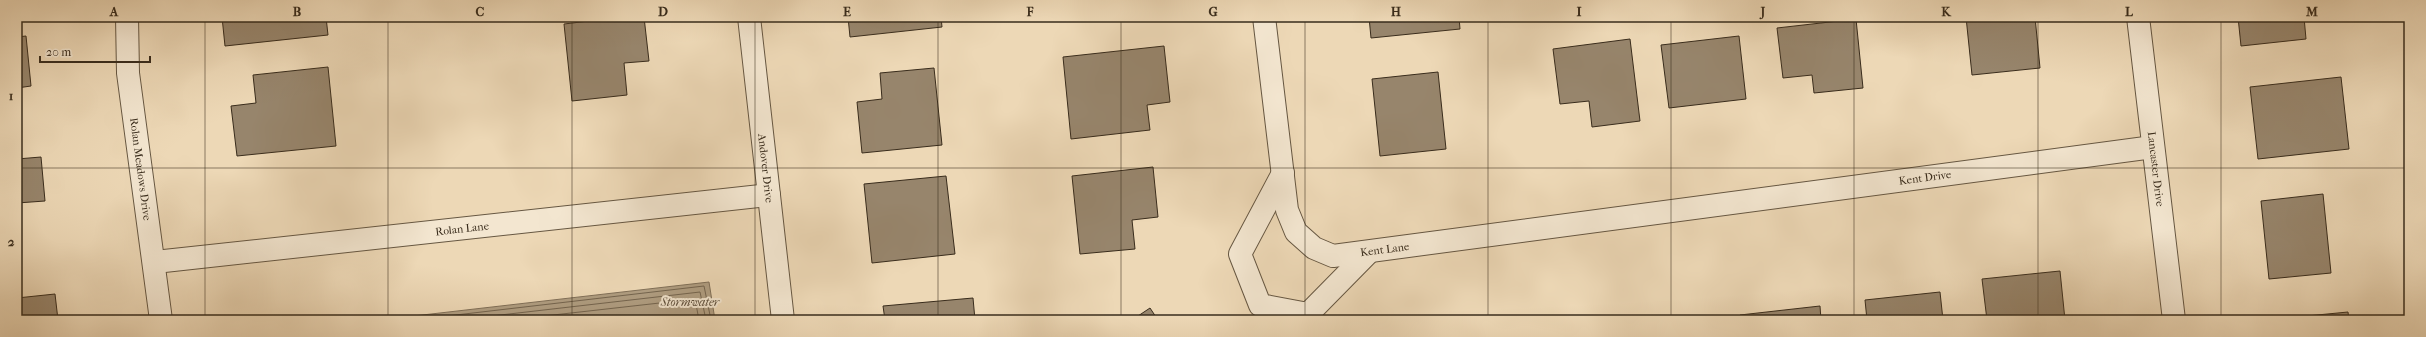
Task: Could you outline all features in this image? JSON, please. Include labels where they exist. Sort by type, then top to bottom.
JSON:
[{"type":"street","name":"Rolan Meadows Drive","points":[[127,17],[128,73],[155,262],[161,320]]},
{"type":"street","name":"Andover Drive","points":[[749,17],[783,320]]},
{"type":"street","name":"Kent Lane","points":[[1264,17],[1288,210],[1296,232],[1314,248],[1333,256],[1696,208]]},
{"type":"street","name":"Lancaster Drive","points":[[2138,17],[2174,320]]},
{"type":"street","name":"Kent Drive","points":[[1696,208],[2153,147]]},
{"type":"street","points":[[1283,174],[1240,254],[1260,305],[1308,314],[1370,252]]},
{"type":"street","name":"Rolan Lane","points":[[155,262],[769,195]]},
{"type":"water","name":"Stormwater","points":[[709,282],[715,320],[379,320]]},
{"type":"building","points":[[222,17],[326,17],[328,35],[225,46]]},
{"type":"building","points":[[622,17],[644,17],[649,61],[624,63],[627,95],[572,101],[564,24]]},
{"type":"building","points":[[848,17],[941,17],[942,27],[850,37]]},
{"type":"building","points":[[1369,17],[1459,17],[1460,29],[1371,38]]},
{"type":"building","points":[[1966,17],[2035,17],[2040,68],[1972,75]]},
{"type":"building","points":[[2238,17],[2304,17],[2306,39],[2241,46]]},
{"type":"building","points":[[1856,19],[1863,88],[1814,93],[1812,75],[1783,78],[1777,28]]},
{"type":"building","points":[[26,36],[31,86],[17,88],[17,37]]},
{"type":"building","points":[[1739,36],[1746,99],[1669,108],[1661,45]]},
{"type":"building","points":[[1630,39],[1640,121],[1592,127],[1589,101],[1560,104],[1553,49]]},
{"type":"building","points":[[1164,46],[1170,102],[1147,105],[1150,130],[1071,139],[1063,57]]},
{"type":"building","points":[[328,67],[336,146],[237,156],[231,106],[256,103],[253,75]]},
{"type":"building","points":[[934,68],[942,145],[862,153],[857,102],[882,99],[880,73]]},
{"type":"building","points":[[1438,72],[1446,149],[1380,156],[1372,79]]},
{"type":"building","points":[[2341,77],[2349,149],[2258,159],[2250,87]]},
{"type":"building","points":[[41,157],[45,201],[17,203],[17,159]]},
{"type":"building","points":[[1153,167],[1158,217],[1132,220],[1135,249],[1080,254],[1072,176]]},
{"type":"building","points":[[946,176],[955,254],[872,263],[864,184]]},
{"type":"building","points":[[2323,194],[2331,273],[2269,279],[2261,201]]},
{"type":"building","points":[[2060,271],[2065,320],[1987,320],[1982,279]]},
{"type":"building","points":[[1940,292],[1943,320],[1867,320],[1865,300]]},
{"type":"building","points":[[55,294],[58,320],[17,320],[17,298]]},
{"type":"building","points":[[973,298],[975,320],[885,320],[883,306]]},
{"type":"building","points":[[1820,306],[1821,320],[1741,320],[1740,315]]},
{"type":"building","points":[[1150,308],[1158,320],[1132,320]]},
{"type":"building","points":[[2348,312],[2349,320],[2276,320],[2276,319]]}]
